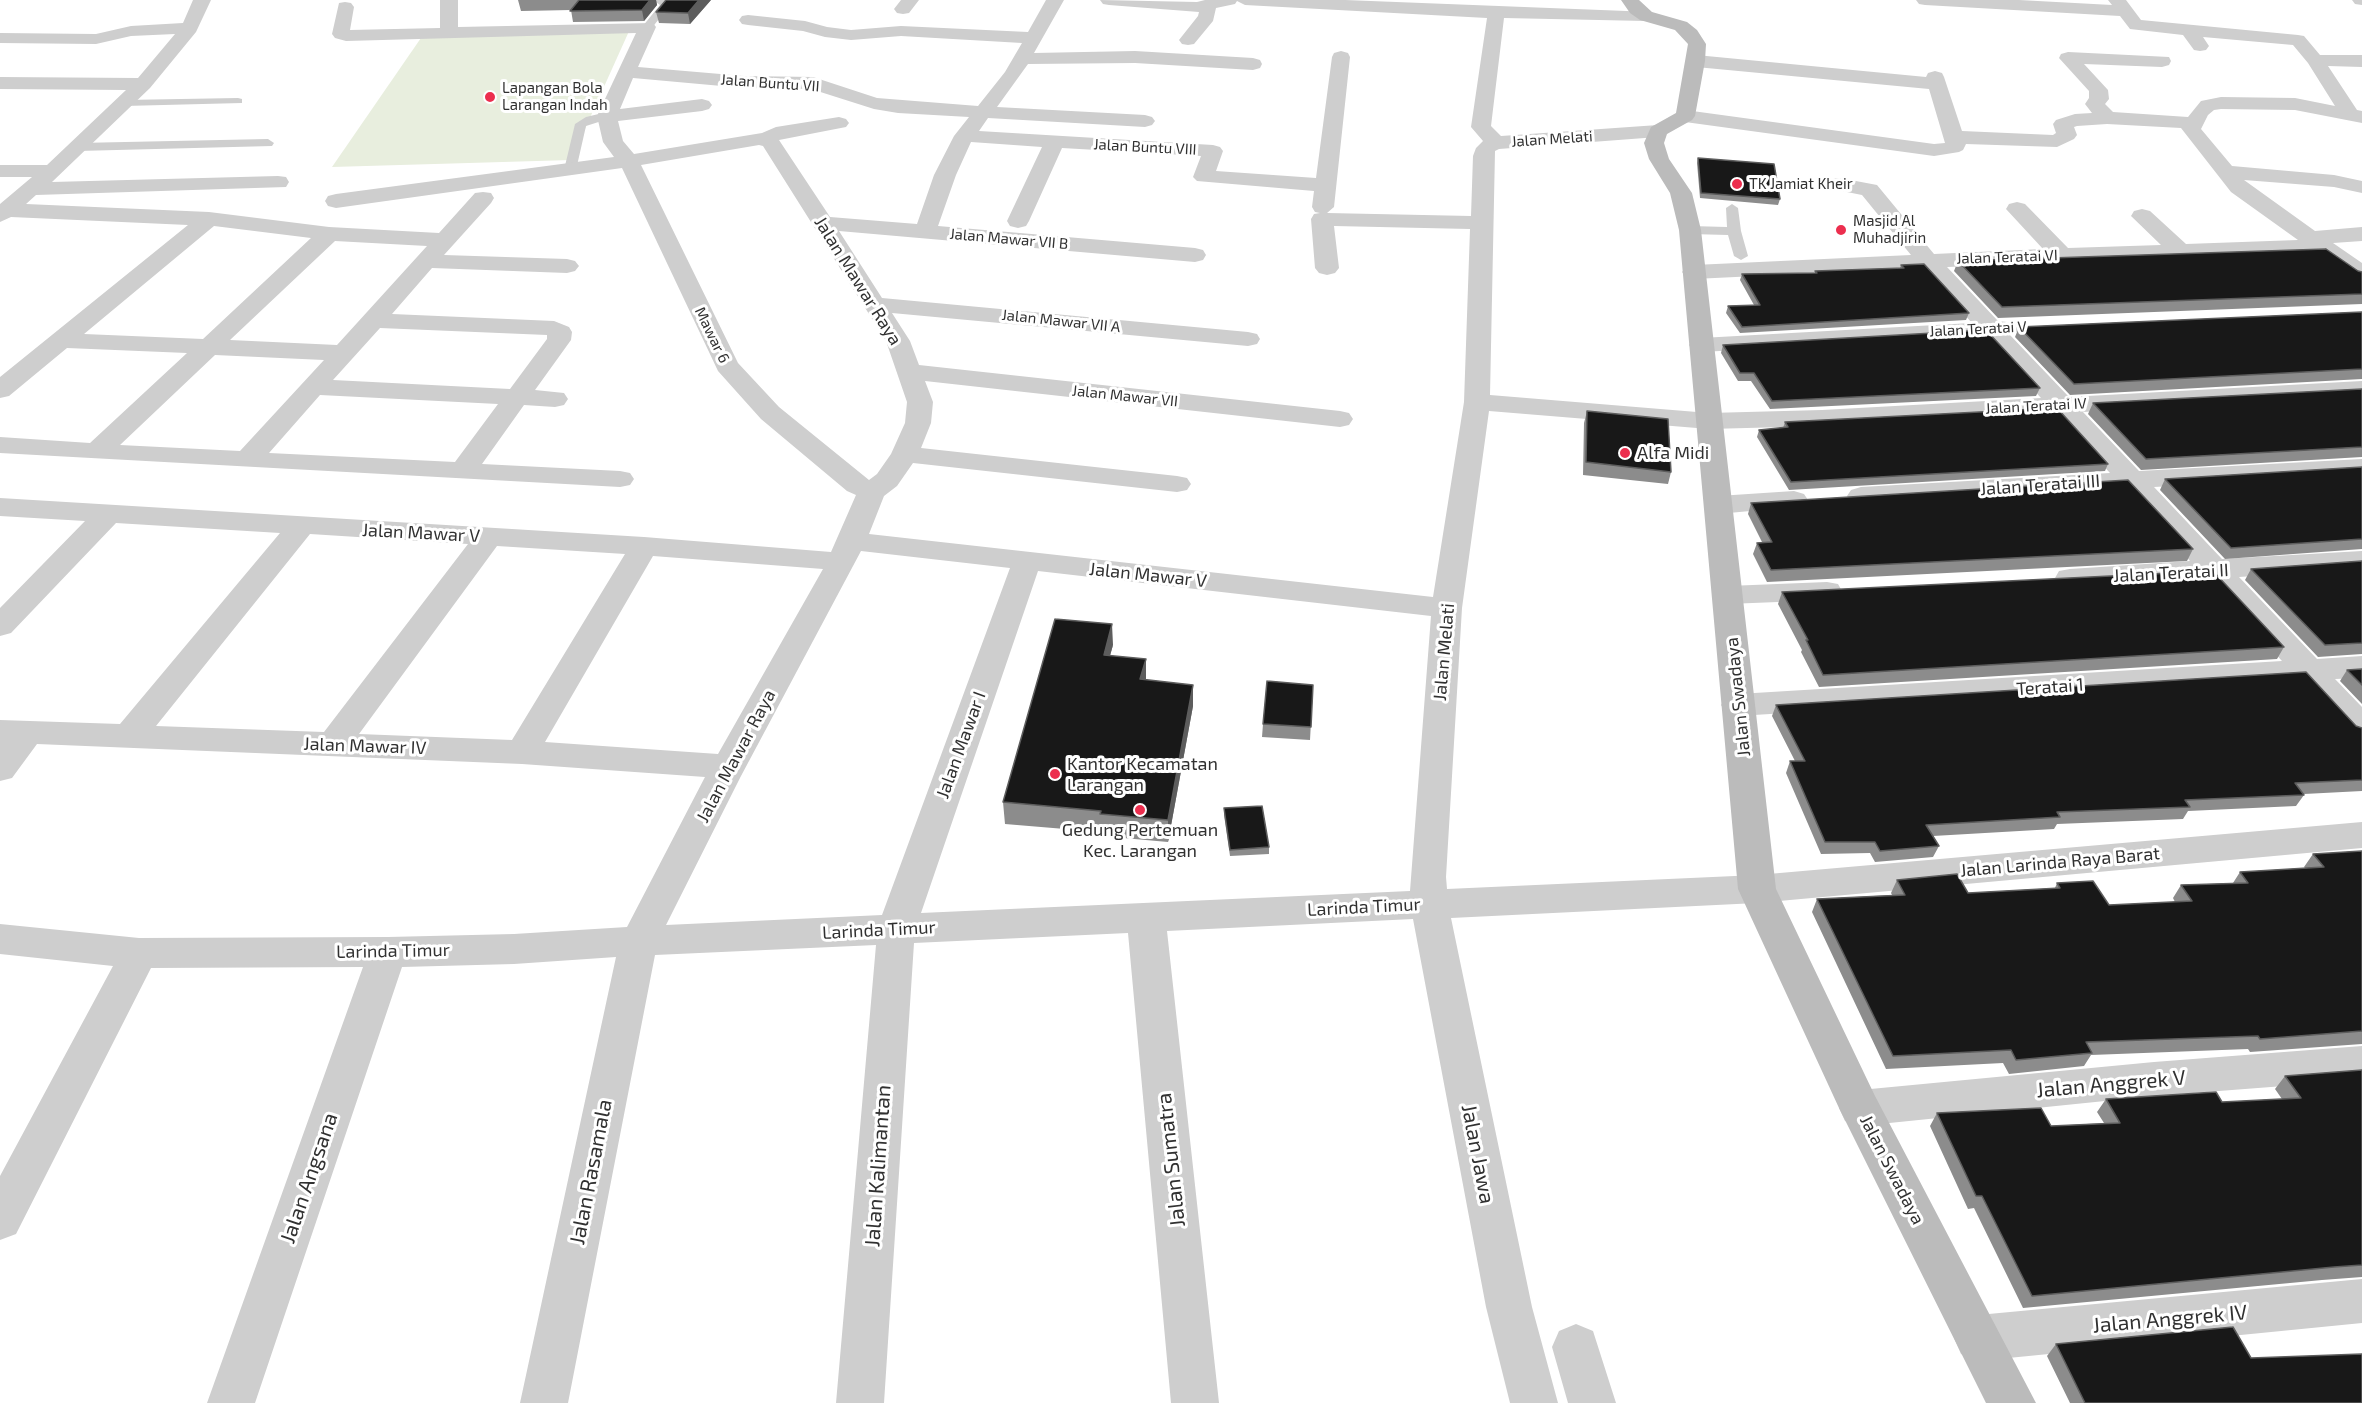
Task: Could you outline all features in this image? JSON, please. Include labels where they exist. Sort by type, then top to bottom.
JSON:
[{"type":"street","points":[[449,0],[449,33]]},
{"type":"street","points":[[925,232],[945,175],[964,136],[1013,74],[1055,0]]},
{"type":"street","points":[[1109,0],[1191,7],[1229,0]]},
{"type":"street","points":[[1245,0],[1292,1],[1361,13],[1436,5],[1496,12],[1646,16],[1681,26],[1691,34],[1697,44],[1696,61],[1685,116]]},
{"type":"street","points":[[1630,0],[1636,9],[1646,16]]},
{"type":"street","points":[[1925,0],[2126,12],[2189,30],[2295,38],[2315,60],[2357,116]]},
{"type":"street","points":[[1188,40],[1207,16],[1208,5]]},
{"type":"street","points":[[345,7],[341,34],[343,36],[647,27],[607,116]]},
{"type":"street","points":[[1494,143],[1490,135],[1480,127],[1489,78],[1496,12]]},
{"type":"street","points":[[2107,118],[2095,104],[2099,99],[2098,90],[2068,58],[2169,68],[2126,12]]},
{"type":"street","points":[[0,38],[96,39],[191,13]]},
{"type":"street","points":[[2,212],[52,171],[143,84],[191,13]]},
{"type":"street","points":[[748,20],[805,26],[825,32],[851,35],[901,31],[1033,38]]},
{"type":"street","points":[[2189,30],[2200,46]]},
{"type":"street","points":[[1022,58],[1135,57],[1253,64]]},
{"type":"street","points":[[1327,268],[1322,219],[1341,57]]},
{"type":"street","points":[[2315,60],[2362,61]]},
{"type":"street","points":[[1658,131],[1685,116],[1889,144],[1944,150],[1956,146],[1936,80],[1696,61]]},
{"type":"street","name":"Jalan Buntu VII","points":[[627,72],[744,82],[813,83],[874,103],[898,107],[1145,121]]},
{"type":"street","points":[[0,83],[143,84]]},
{"type":"street","points":[[2357,116],[2295,104],[2221,103],[2208,105],[2200,112],[2191,129],[2239,187],[2362,274]]},
{"type":"street","points":[[607,116],[702,105]]},
{"type":"street","name":"Mawar 6","points":[[607,116],[613,142],[629,161],[727,366],[770,413],[857,485],[872,492]]},
{"type":"street","points":[[1954,137],[2008,141],[2056,141],[2067,135],[2063,124],[2075,120],[2107,118],[2194,123]]},
{"type":"street","points":[[336,201],[570,170],[765,140],[776,132],[839,123]]},
{"type":"street","name":"Jalan Melati","points":[[1429,904],[1428,877],[1447,608],[1477,402],[1483,156],[1486,148],[1494,143],[1658,131]]},
{"type":"street","name":"Jalan Swadaya","points":[[1658,131],[1654,143],[1659,159],[1681,193],[1690,230],[1757,889],[1860,1108],[2012,1403]]},
{"type":"street","name":"Jalan Buntu VIII","points":[[964,136],[1213,151],[1204,177],[1326,185]]},
{"type":"street","name":"Jalan Mawar Raya","points":[[639,941],[729,767],[846,551],[872,492],[886,480],[905,454],[918,423],[920,402],[898,341],[770,141],[765,140]]},
{"type":"street","points":[[1018,221],[1054,142]]},
{"type":"street","points":[[1889,144],[1896,164]]},
{"type":"street","points":[[0,171],[52,171]]},
{"type":"street","points":[[2226,172],[2334,181],[2362,187]]},
{"type":"street","points":[[31,189],[278,182]]},
{"type":"street","points":[[1840,184],[1869,190],[1928,261],[2362,728]]},
{"type":"street","points":[[248,459],[483,198]]},
{"type":"street","points":[[2017,209],[2062,255]]},
{"type":"street","points":[[2,212],[209,219],[329,234],[446,240]]},
{"type":"street","points":[[2142,216],[2181,251]]},
{"type":"street","points":[[0,390],[209,219]]},
{"type":"street","points":[[1322,219],[1482,223]]},
{"type":"street","name":"Jalan Mawar VII B","points":[[822,223],[1195,255]]},
{"type":"street","points":[[97,452],[329,234]]},
{"type":"street","name":"Jalan Teratai VI","points":[[1694,272],[2181,251],[2314,242],[2362,234]]},
{"type":"street","points":[[426,261],[567,266]]},
{"type":"street","name":"Jalan Mawar VII A","points":[[874,304],[1248,339]]},
{"type":"street","points":[[373,320],[555,328],[560,332],[560,339],[463,470]]},
{"type":"street","name":"Jalan Teratai V","points":[[1701,345],[2027,327]]},
{"type":"street","points":[[62,340],[343,354]]},
{"type":"street","name":"Jalan Mawar VII","points":[[910,372],[1340,419]]},
{"type":"street","points":[[313,387],[555,399]]},
{"type":"street","name":"Jalan Teratai IV","points":[[1709,421],[1822,418],[2362,389]]},
{"type":"street","points":[[1477,402],[1709,421]]},
{"type":"street","points":[[0,445],[620,479]]},
{"type":"street","points":[[905,454],[1177,484]]},
{"type":"street","name":"Jalan Teratai III","points":[[1718,505],[2362,467]]},
{"type":"street","name":"Jalan Mawar V","points":[[0,507],[644,546],[846,551],[1027,561],[1447,608]]},
{"type":"street","points":[[0,626],[108,514]]},
{"type":"street","points":[[128,736],[302,525]]},
{"type":"street","points":[[333,745],[489,537]]},
{"type":"street","points":[[522,752],[644,546]]},
{"type":"street","name":"Jalan Teratai II","points":[[2040,580],[2217,571],[2362,560]]},
{"type":"street","name":"Jalan Mawar I","points":[[896,929],[1027,561]]},
{"type":"street","points":[[1728,595],[1851,589]]},
{"type":"street","name":"Teratai 1","points":[[1738,705],[2362,667]]},
{"type":"street","points":[[0,769],[13,732]]},
{"type":"street","name":"Jalan Mawar IV","points":[[13,732],[522,752],[729,767]]},
{"type":"street","name":"Jalan Larinda Raya Barat","points":[[1757,889],[2362,834]]},
{"type":"street","name":"Larinda Timur","points":[[0,939],[139,953],[514,949],[639,941],[1757,889]]},
{"type":"street","name":"Jalan Jawa","points":[[1429,904],[1509,1307],[1534,1403]]},
{"type":"street","name":"Jalan Sumatra","points":[[1146,917],[1195,1403]]},
{"type":"street","name":"Jalan Kalimantan","points":[[860,1403],[896,929]]},
{"type":"street","name":"Jalan Rasamala","points":[[544,1403],[639,941]]},
{"type":"street","name":"Jalan Angsana","points":[[231,1403],[388,952]]},
{"type":"street","points":[[0,1220],[139,953]]},
{"type":"street","name":"Jalan Anggrek V","points":[[1860,1108],[2154,1079],[2362,1063]]},
{"type":"street","name":"Jalan Anggrek IV","points":[[1978,1338],[2362,1301]]},
{"type":"street","points":[[1576,1347],[1592,1403]]},
{"type":"lane","points":[[647,27],[665,5],[665,2],[658,0]]},
{"type":"lane","points":[[124,103],[238,101]]},
{"type":"lane","points":[[570,170],[581,124],[590,119],[607,116]]},
{"type":"lane","points":[[78,147],[268,143]]},
{"type":"lane","points":[[1732,207],[1734,231],[1741,256]]},
{"type":"lane","points":[[1690,230],[1734,231]]},
{"type":"green space","name":"Lapangan Bola Larangan Indah","points":[[630,29],[571,160],[332,167],[423,35]]},
{"type":"building","points":[[579,0],[650,0],[642,10],[570,11]]},
{"type":"building","points":[[666,0],[699,0],[688,13],[656,12]]},
{"type":"building","name":"TK Jamiat Kheir","points":[[1698,158],[1774,164],[1780,199],[1701,193]]},
{"type":"building","points":[[2326,249],[2362,272],[2362,294],[2002,307],[1958,261]]},
{"type":"building","points":[[1924,264],[1969,313],[1742,327],[1728,306],[1760,305],[1742,274],[1817,273],[1815,271],[1904,268],[1901,265]]},
{"type":"building","points":[[2362,312],[2362,369],[2074,384],[2019,327]]},
{"type":"building","points":[[1986,330],[2040,388],[1772,401],[1754,373],[1740,373],[1723,345]]},
{"type":"building","points":[[2362,389],[2362,447],[2146,459],[2093,403]]},
{"type":"building","points":[[2057,408],[2108,464],[1791,482],[1759,430],[1788,427],[1785,422]]},
{"type":"building","name":"Alfa Midi","points":[[1587,411],[1668,419],[1671,472],[1586,462]]},
{"type":"building","points":[[2362,467],[2362,539],[2231,548],[2165,479]]},
{"type":"building","points":[[2128,480],[2193,549],[1771,570],[1757,543],[1772,542],[1751,503]]},
{"type":"building","points":[[2362,561],[2362,643],[2325,645],[2251,569]]},
{"type":"building","points":[[2213,571],[2284,647],[1823,675],[1806,640],[1808,640],[1782,592]]},
{"type":"building","points":[[1055,619],[1112,624],[1104,655],[1146,659],[1140,679],[1193,685],[1168,820],[1003,802]]},
{"type":"building","points":[[2362,669],[2362,685],[2347,670]]},
{"type":"building","points":[[2306,672],[2356,726],[2362,728],[2362,780],[2295,783],[2304,795],[2185,800],[2190,807],[2057,812],[2060,817],[1926,825],[1939,846],[1880,851],[1875,842],[1825,842],[1790,761],[1805,761],[1776,705]]},
{"type":"building","points":[[1267,681],[1313,685],[1311,727],[1263,724]]},
{"type":"building","points":[[1262,806],[1269,847],[1230,850],[1224,808]]},
{"type":"building","points":[[2362,851],[2362,1031],[2260,1039],[2258,1036],[2086,1042],[2092,1053],[2016,1060],[2011,1050],[1893,1056],[1817,899],[1905,895],[1897,880],[1957,874],[1968,893],[2060,888],[2057,883],[2093,881],[2109,905],[2192,901],[2181,885],[2248,883],[2240,872],[2324,867],[2313,854]]},
{"type":"building","points":[[2362,1070],[2362,1265],[2032,1296],[1982,1196],[1976,1196],[1937,1113],[2041,1108],[2051,1126],[2120,1123],[2106,1099],[2216,1092],[2222,1102],[2301,1098],[2285,1076]]},
{"type":"building","points":[[2233,1327],[2251,1358],[2362,1354],[2362,1403],[2085,1403],[2056,1344]]},
{"type":"place","name":"Lapangan Bola Larangan Indah","points":[[490,97]]},
{"type":"place","name":"TK Jamiat Kheir","points":[[1737,184]]},
{"type":"place","name":"Masjid Al Muhadjirin","points":[[1841,230]]},
{"type":"place","name":"Alfa Midi","points":[[1625,453]]},
{"type":"place","name":"Kantor Kecamatan Larangan","points":[[1055,774]]},
{"type":"place","name":"Gedung Pertemuan Kec. Larangan","points":[[1140,810]]}]
